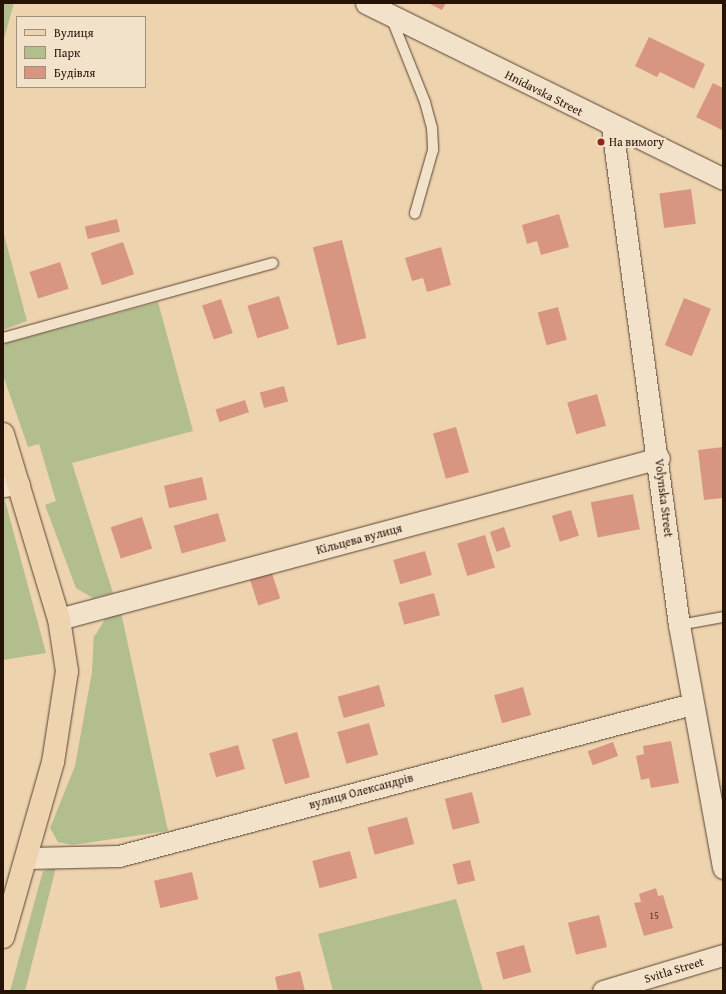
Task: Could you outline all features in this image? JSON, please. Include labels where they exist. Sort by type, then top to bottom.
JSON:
[{"type":"main road","points":[[3,434],[11,485],[59,619],[67,671],[53,762],[28,858],[3,937]]},
{"type":"street","name":"Hnidavska Street","points":[[366,3],[612,127],[723,179]]},
{"type":"street","name":"Volynska Street","points":[[612,127],[659,458],[680,625],[692,704],[723,868]]},
{"type":"street","name":"Кільцева вулиця","points":[[59,619],[659,458]]},
{"type":"street","name":"вулиця Олександрів","points":[[28,858],[119,856],[692,704]]},
{"type":"street","name":"Svitla Street","points":[[603,991],[723,955]]},
{"type":"lane","points":[[390,15],[425,102],[432,128],[433,150],[415,213]]},
{"type":"lane","points":[[3,338],[273,263]]},
{"type":"lane","points":[[680,625],[723,617]]},
{"type":"green space","points":[[3,3],[14,3],[3,42]]},
{"type":"green space","points":[[3,231],[27,321],[3,330]]},
{"type":"green space","points":[[158,302],[193,431],[72,463],[113,593],[93,598],[76,588],[45,505],[56,501],[39,444],[28,447],[3,375],[3,344]]},
{"type":"green space","points":[[3,493],[46,653],[3,660]]},
{"type":"green space","points":[[121,612],[168,831],[72,845],[58,842],[50,828],[75,766],[92,672],[94,633],[95,636],[105,619]]},
{"type":"green space","points":[[56,867],[25,991],[10,991],[43,871]]},
{"type":"green space","points":[[456,899],[483,991],[333,991],[318,934]]},
{"type":"building","points":[[428,3],[446,3],[442,10]]},
{"type":"building","points":[[649,37],[705,64],[694,89],[660,72],[657,77],[635,66]]},
{"type":"building","points":[[713,83],[723,88],[722,130],[696,117]]},
{"type":"building","points":[[691,189],[696,224],[664,228],[659,193]]},
{"type":"building","points":[[559,214],[569,247],[541,255],[537,241],[527,244],[522,225]]},
{"type":"building","points":[[117,219],[120,232],[88,239],[85,226]]},
{"type":"building","points":[[342,240],[366,338],[337,345],[313,247]]},
{"type":"building","points":[[123,242],[134,274],[102,285],[91,253]]},
{"type":"building","points":[[441,247],[451,285],[427,292],[423,278],[412,281],[405,258]]},
{"type":"building","points":[[60,262],[69,289],[38,299],[30,272]]},
{"type":"building","points":[[279,296],[289,329],[257,338],[247,306]]},
{"type":"building","points":[[684,298],[711,309],[692,356],[665,345]]},
{"type":"building","points":[[221,299],[233,333],[214,340],[202,306]]},
{"type":"building","points":[[558,307],[567,340],[547,345],[538,312]]},
{"type":"building","points":[[284,386],[288,401],[264,408],[260,392]]},
{"type":"building","points":[[597,394],[606,426],[576,434],[567,403]]},
{"type":"building","points":[[245,400],[249,412],[220,422],[216,410]]},
{"type":"building","points":[[456,427],[469,472],[446,479],[433,434]]},
{"type":"building","points":[[723,447],[723,498],[704,500],[698,450]]},
{"type":"building","points":[[202,477],[207,499],[169,508],[164,486]]},
{"type":"building","points":[[633,494],[640,529],[598,538],[591,502]]},
{"type":"building","points":[[571,510],[579,536],[560,542],[552,516]]},
{"type":"building","points":[[218,513],[226,541],[182,554],[174,526]]},
{"type":"building","points":[[142,517],[152,548],[121,559],[111,527]]},
{"type":"building","points":[[504,527],[511,547],[497,552],[490,532]]},
{"type":"building","points":[[485,535],[495,568],[467,576],[457,543]]},
{"type":"building","points":[[425,551],[432,575],[400,584],[393,560]]},
{"type":"building","points":[[270,567],[280,598],[258,605],[248,574]]},
{"type":"building","points":[[434,593],[440,615],[404,625],[398,603]]},
{"type":"building","points":[[379,685],[385,706],[344,718],[338,697]]},
{"type":"building","points":[[523,687],[531,715],[502,723],[494,695]]},
{"type":"building","points":[[369,723],[378,755],[346,764],[337,732]]},
{"type":"building","points":[[297,732],[310,777],[285,784],[272,739]]},
{"type":"building","points":[[671,741],[679,783],[651,788],[649,778],[641,780],[636,756],[644,754],[643,746]]},
{"type":"building","points":[[613,742],[618,756],[593,765],[588,751]]},
{"type":"building","points":[[238,745],[245,769],[216,777],[209,753]]},
{"type":"building","points":[[472,792],[480,823],[453,830],[445,799]]},
{"type":"building","points":[[407,817],[414,844],[375,855],[367,828]]},
{"type":"building","points":[[350,851],[357,878],[320,888],[312,861]]},
{"type":"building","points":[[470,860],[475,880],[458,885],[453,864]]},
{"type":"building","points":[[192,872],[198,899],[160,908],[154,881]]},
{"type":"building","points":[[656,888],[658,896],[663,895],[673,928],[644,936],[634,903],[641,902],[639,894]]},
{"type":"building","points":[[599,915],[607,947],[576,955],[568,923]]},
{"type":"building","points":[[524,945],[531,972],[503,980],[496,953]]},
{"type":"building","points":[[300,971],[305,991],[278,991],[275,977]]},
{"type":"place","name":"На вимогу","points":[[601,142]]}]
